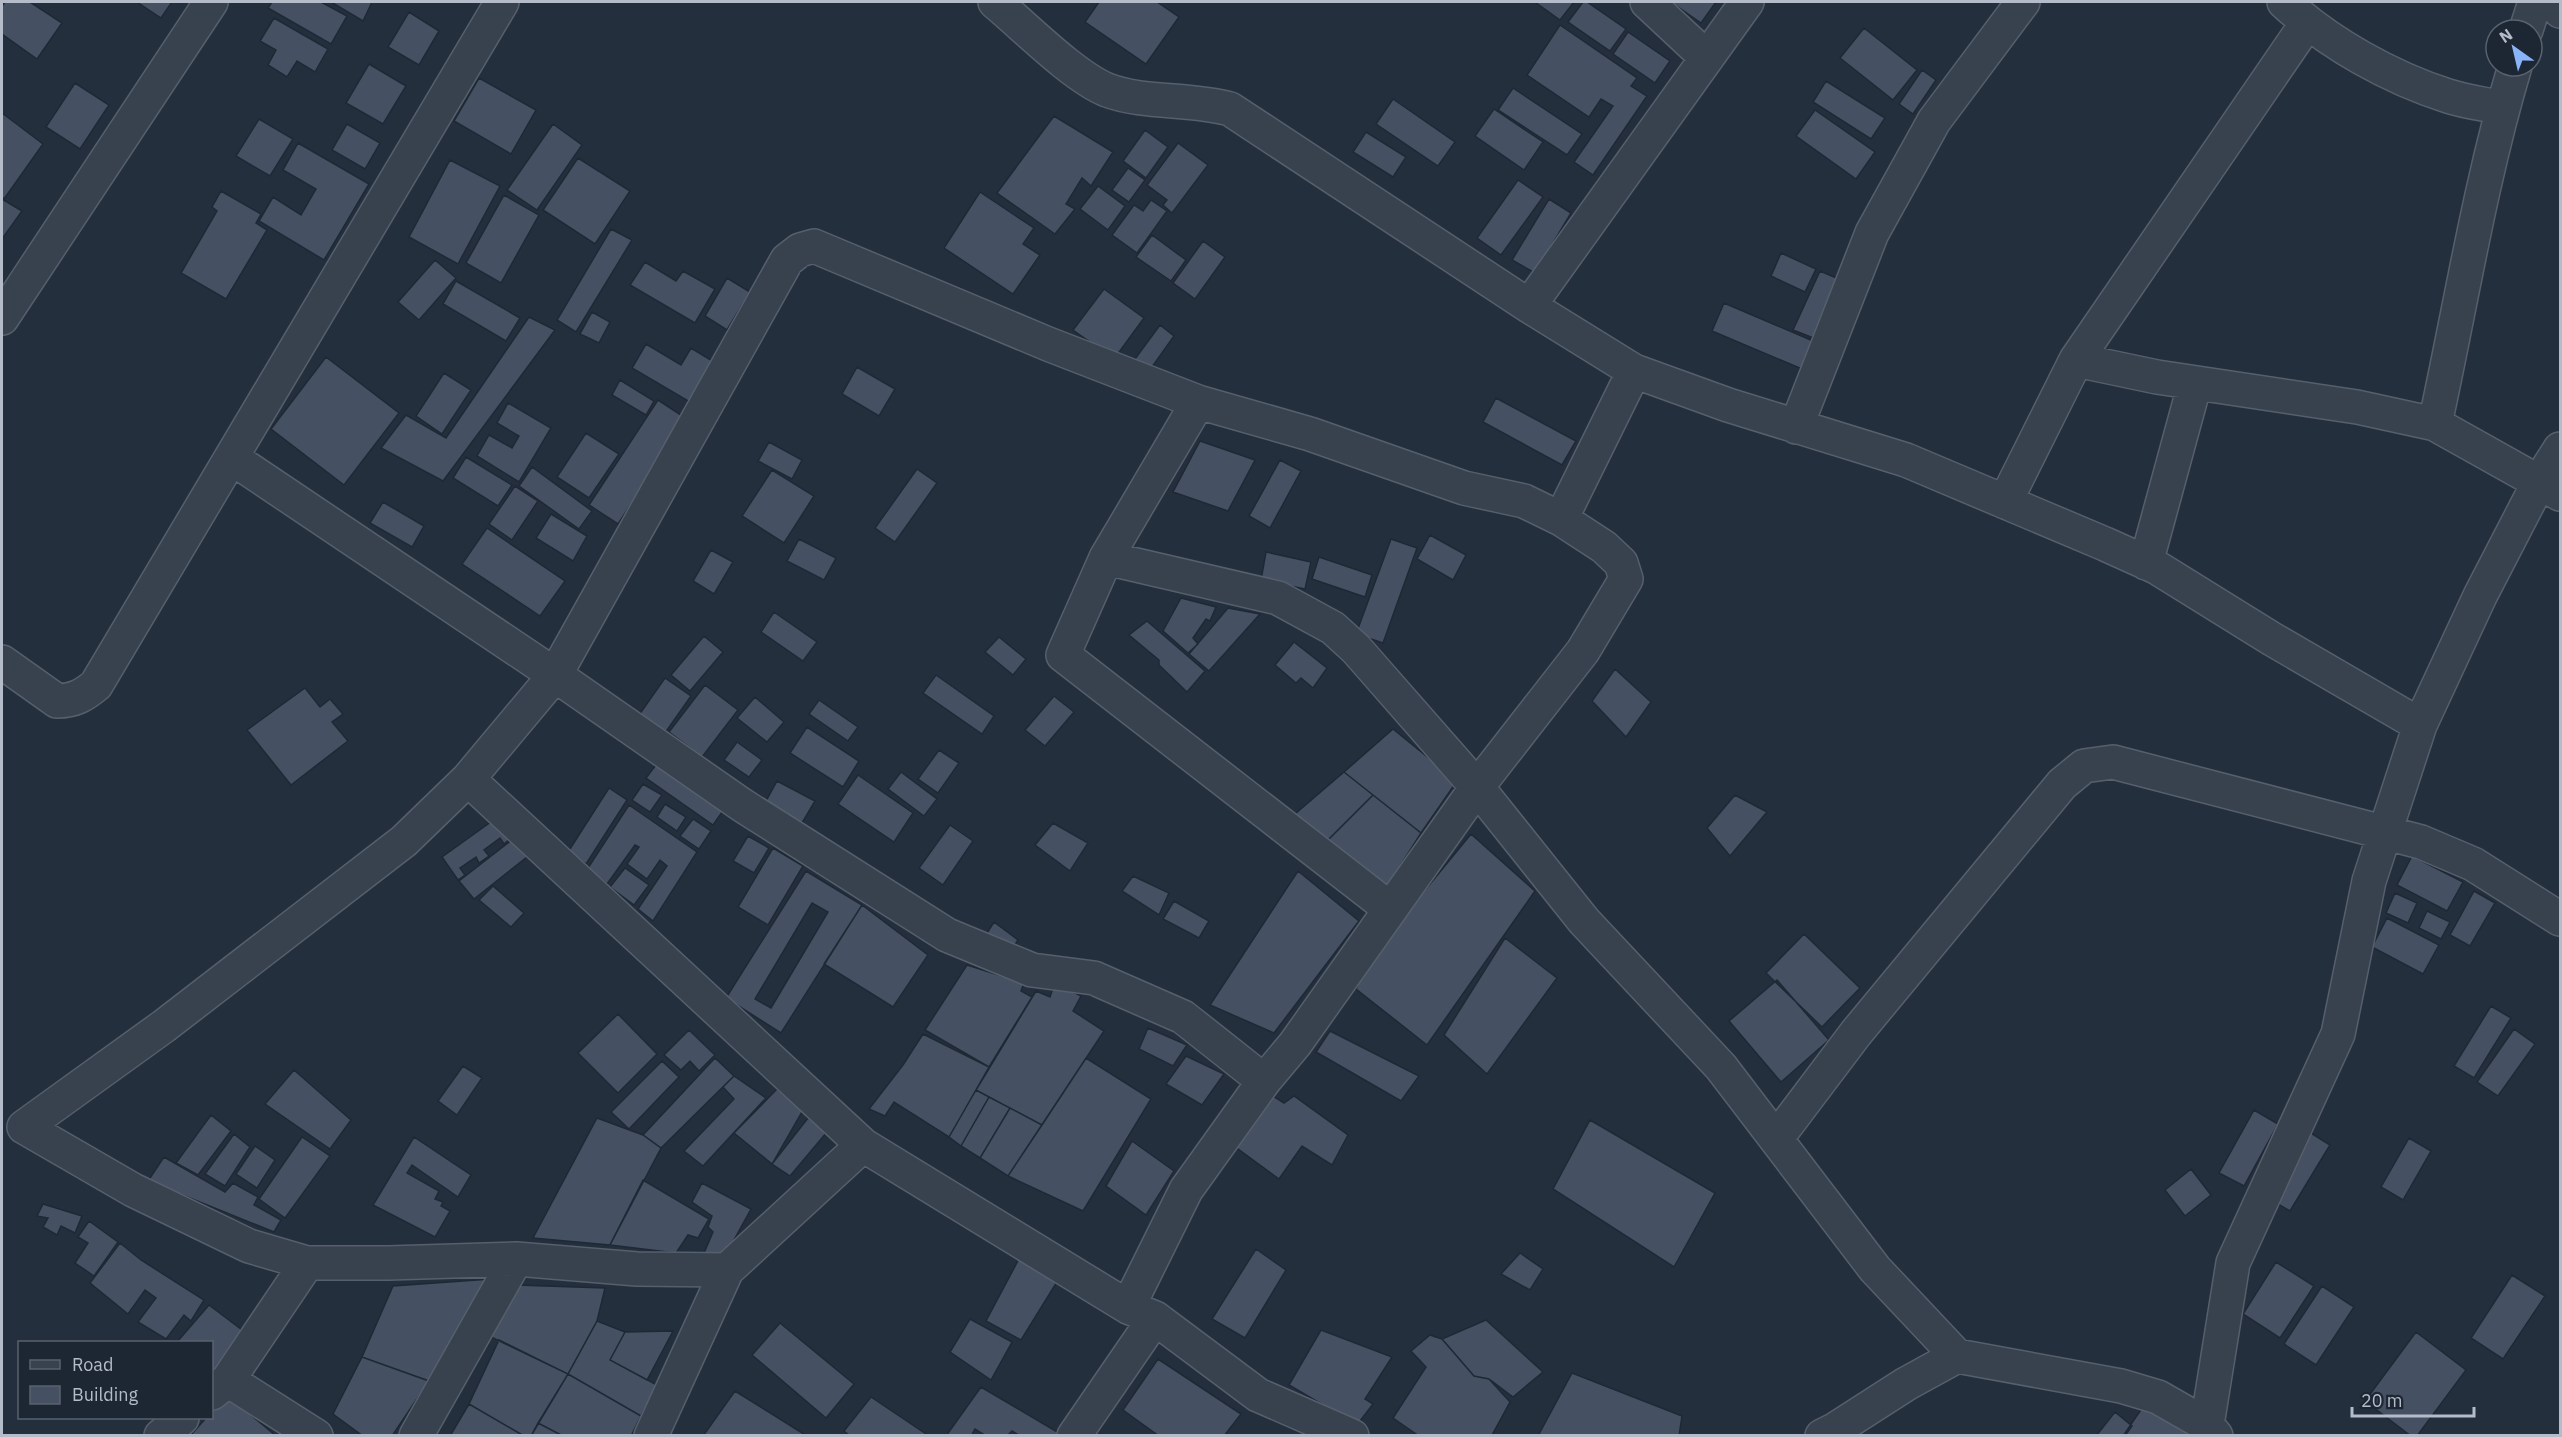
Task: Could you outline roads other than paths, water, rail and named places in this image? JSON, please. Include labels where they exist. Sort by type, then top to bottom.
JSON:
[{"type":"street","points":[[2,318],[211,2]]},
{"type":"street","points":[[2,662],[57,701],[67,701],[84,695],[96,685],[502,2]]},
{"type":"street","points":[[995,2],[1087,80],[1108,90],[1130,96],[1207,103],[1230,109],[1529,306],[1634,371],[1796,427],[1906,460],[2146,563],[2352,687],[2420,724]]},
{"type":"street","points":[[1647,2],[1707,58]]},
{"type":"street","points":[[1529,306],[1747,2]]},
{"type":"street","points":[[1796,427],[1872,233],[1934,121],[2023,2]]},
{"type":"street","points":[[2530,18],[2535,2]]},
{"type":"street","points":[[2557,2],[2560,11]]},
{"type":"street","points":[[2005,502],[2076,360],[2296,12],[2388,72],[2449,97],[2503,108]]},
{"type":"street","points":[[2435,424],[2503,108],[2512,78]]},
{"type":"street","points":[[9,1129],[164,1026],[404,841],[468,779],[555,675],[787,260],[800,250],[814,246],[1048,344],[1198,402],[1310,434],[1464,488],[1524,501],[1561,519],[1604,547],[1621,563],[1626,579],[1583,651],[1477,787],[1389,908],[1295,1044],[1264,1081],[1186,1190],[1141,1312],[1074,1436]]},
{"type":"street","points":[[2076,360],[2157,377],[2357,407],[2435,424],[2550,488]]},
{"type":"street","points":[[1561,519],[1634,371]]},
{"type":"street","points":[[2146,563],[2195,383]]},
{"type":"street","points":[[1198,402],[1107,558],[1063,655],[1389,908]]},
{"type":"street","points":[[1107,558],[1278,598],[1333,628],[1356,649],[1477,787],[1584,921],[1721,1067],[1875,1269],[1957,1356],[2121,1386],[2158,1396],[2211,1430],[2233,1263],[2338,1034],[2369,881],[2420,724],[2480,596],[2550,488],[2560,449]]},
{"type":"street","points":[[232,458],[555,675],[742,805],[947,935],[1032,970],[1094,978],[1183,1017],[1264,1081]]},
{"type":"street","points":[[1776,1139],[1863,1025],[2062,784],[2084,766],[2113,762],[2313,816],[2385,831],[2421,842],[2473,864],[2560,919]]},
{"type":"street","points":[[468,779],[863,1145],[1141,1312],[1258,1395],[1352,1436]]},
{"type":"street","points":[[9,1129],[238,1241],[307,1263],[516,1260],[638,1269],[727,1270]]},
{"type":"street","points":[[651,1436],[727,1270],[863,1145]]},
{"type":"street","points":[[416,1436],[516,1260]]},
{"type":"street","points":[[307,1263],[220,1386],[316,1436]]},
{"type":"street","points":[[1822,1436],[1906,1384],[1957,1356]]},
{"type":"street","points":[[161,1436],[182,1419]]}]
